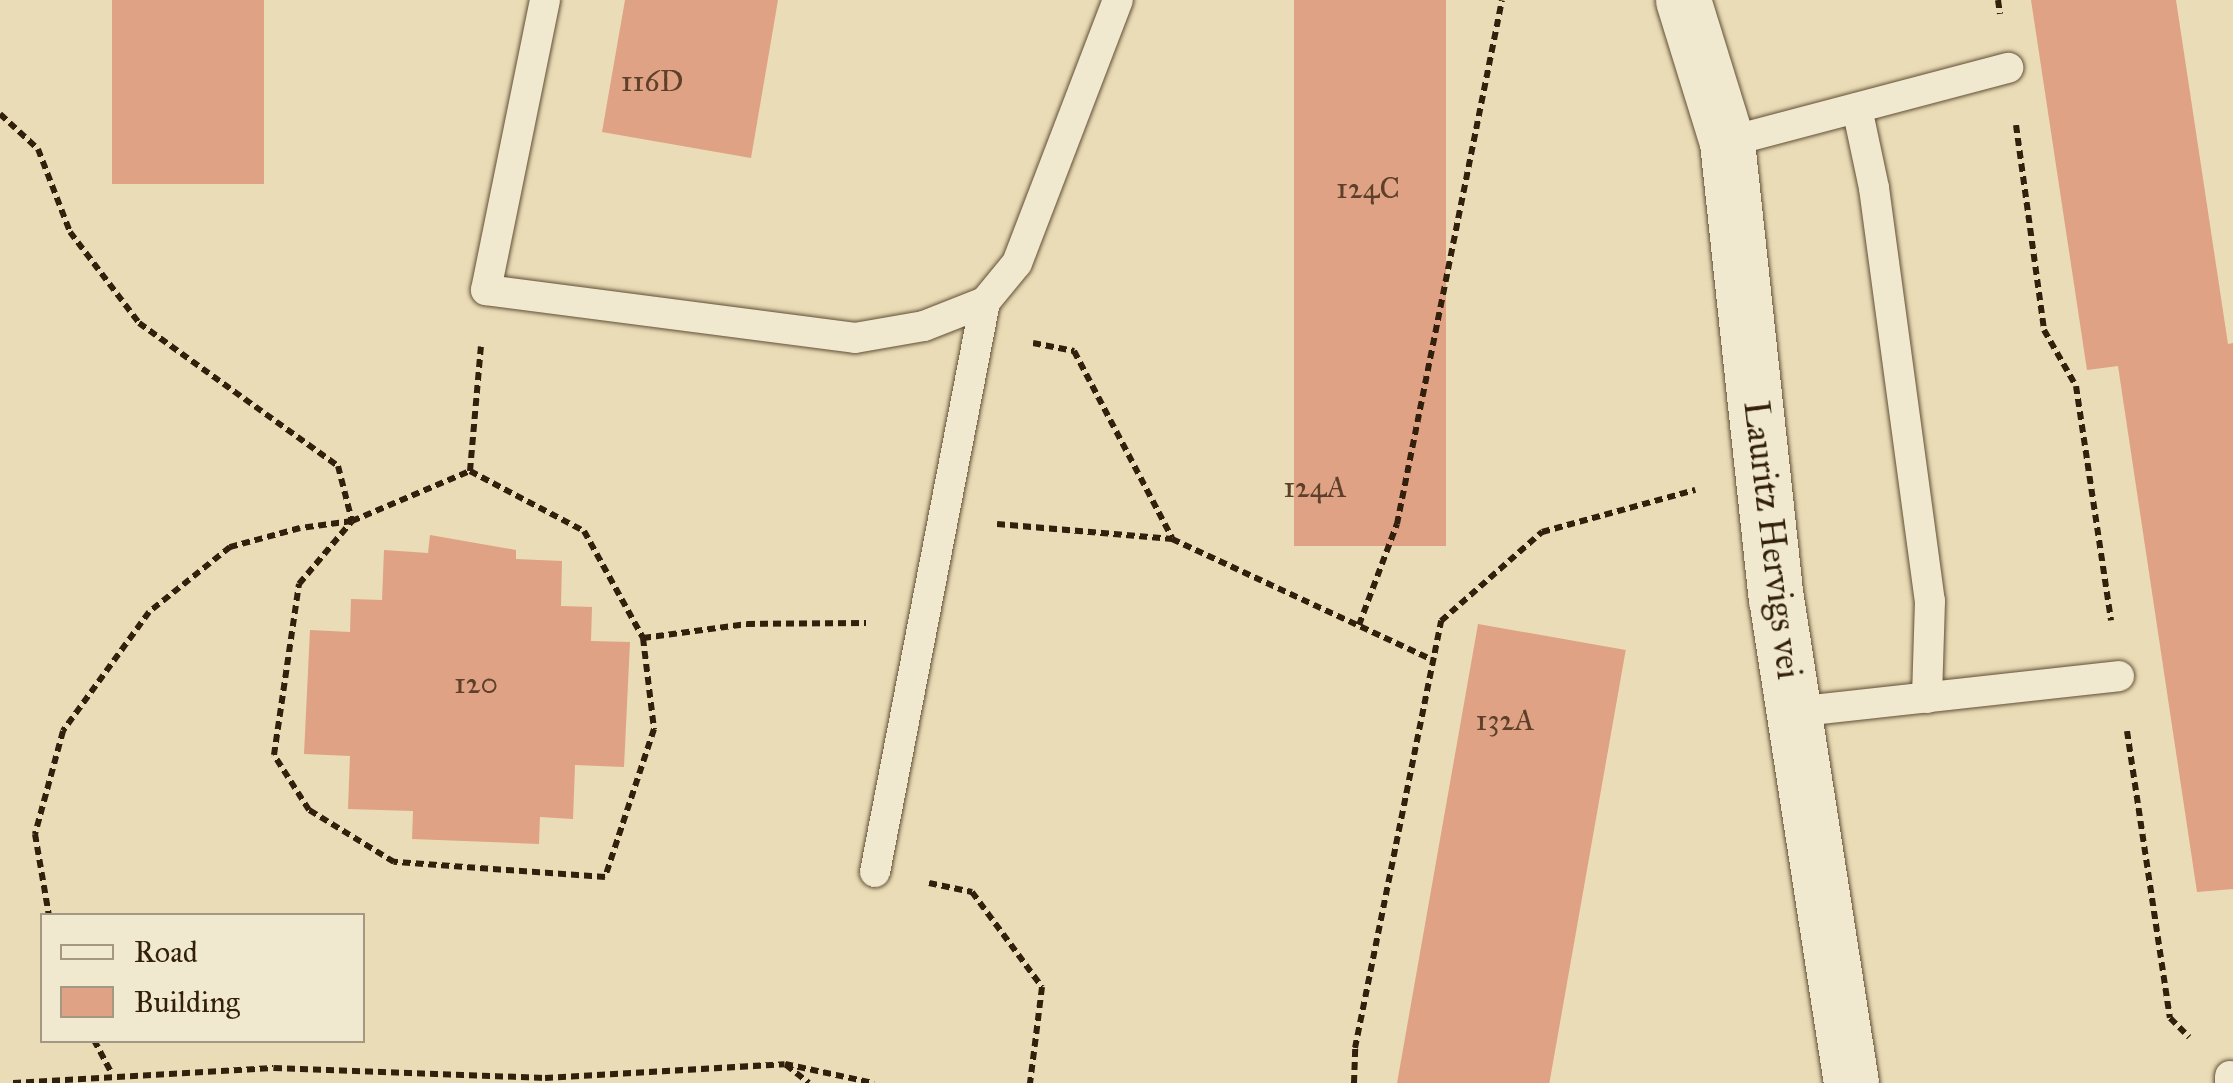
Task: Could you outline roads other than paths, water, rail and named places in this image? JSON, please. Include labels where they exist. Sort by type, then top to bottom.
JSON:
[{"type":"street","name":"Lauritz Hervigs vei","points":[[1683,0],[1726,142],[1762,472],[1851,1083]]},
{"type":"lane","points":[[545,0],[486,290],[855,338],[924,326],[985,302]]},
{"type":"lane","points":[[875,872],[985,302],[1017,263],[1118,0]]},
{"type":"lane","points":[[1726,142],[2008,68]]},
{"type":"lane","points":[[1857,108],[1874,188],[1930,601],[1927,698]]},
{"type":"lane","points":[[1794,712],[2119,676]]}]
